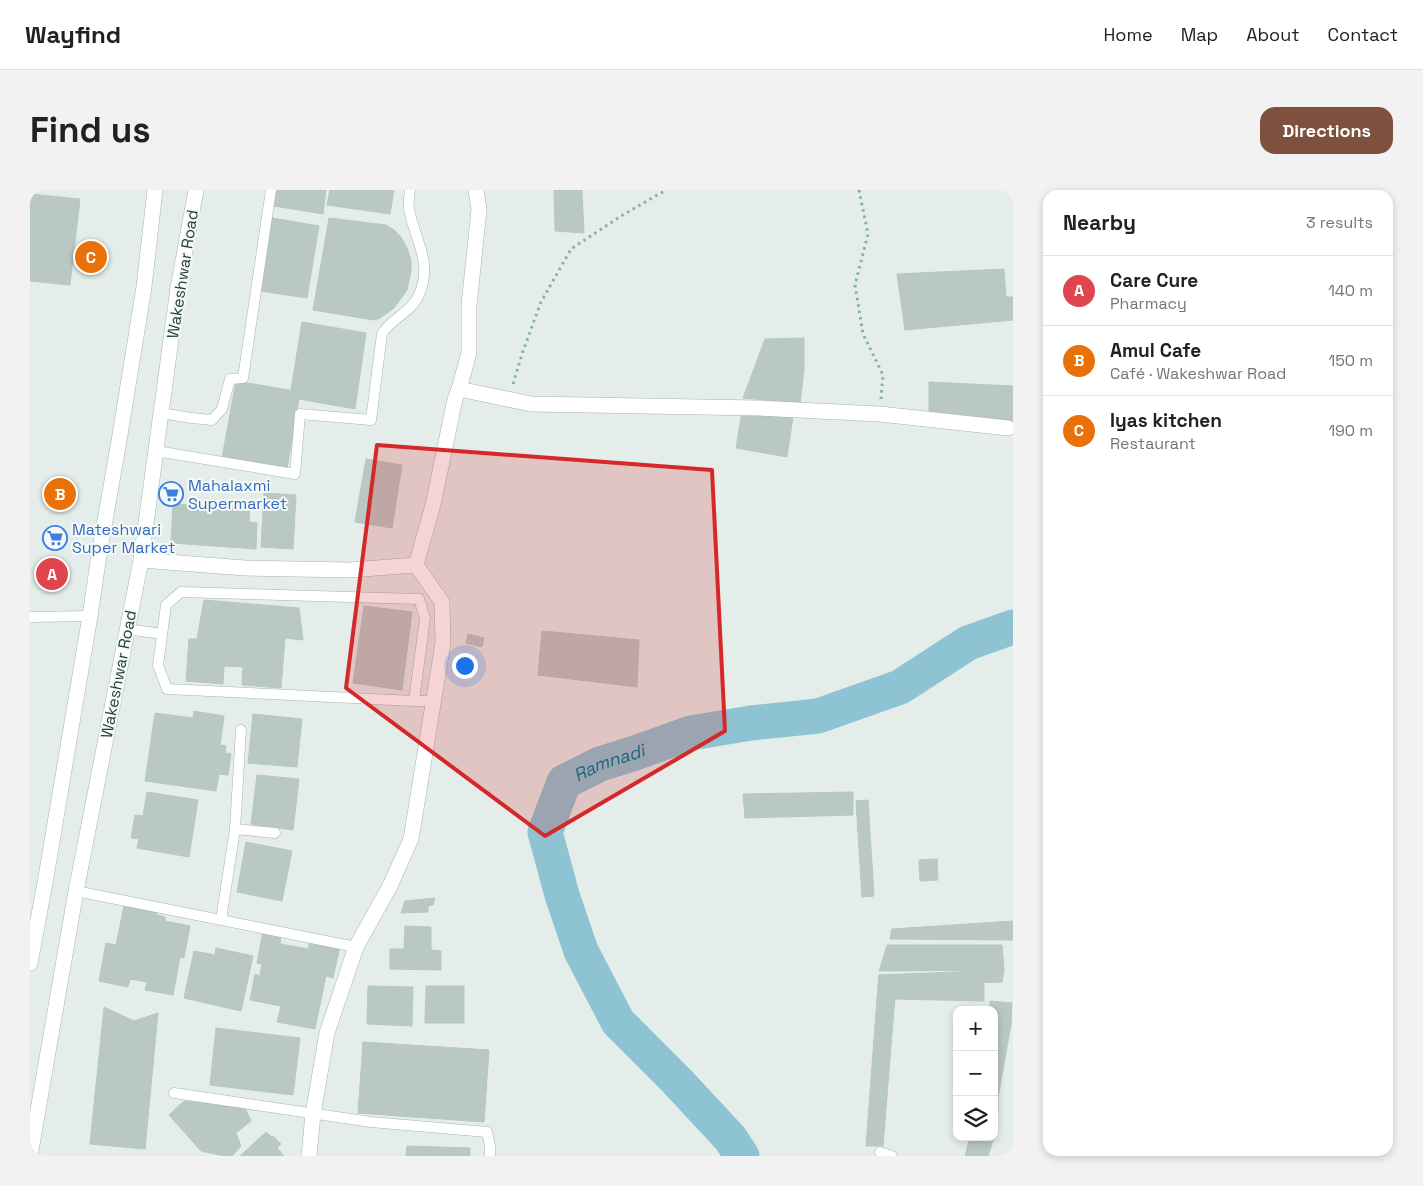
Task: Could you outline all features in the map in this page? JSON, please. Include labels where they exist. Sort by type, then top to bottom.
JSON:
[{"type":"street","points":[[30,963],[122,425],[144,287],[155,190]]},
{"type":"street","name":"Wakeshwar Road","points":[[30,1156],[76,891],[141,560],[178,288],[196,190]]},
{"type":"street","points":[[416,565],[433,504],[455,399],[470,353],[470,305],[479,210],[476,190]]},
{"type":"street","points":[[459,389],[531,404],[758,408],[880,414],[1008,428]]},
{"type":"street","points":[[141,560],[245,568],[350,570],[416,565]]},
{"type":"street","points":[[309,1156],[313,1114],[328,1034],[356,947],[390,886],[410,839],[443,643],[442,602],[416,565]]},
{"type":"lane","points":[[161,413],[212,420],[222,409],[230,379],[244,378],[271,190]]},
{"type":"lane","points":[[156,451],[295,474],[300,414],[371,420],[382,334],[386,328],[409,309],[418,298],[422,286],[424,272],[422,253],[409,207],[410,190]]},
{"type":"lane","points":[[414,701],[425,618],[420,599],[180,592],[166,605],[158,665],[167,689],[414,701],[434,701]]},
{"type":"lane","points":[[30,617],[90,616]]},
{"type":"lane","points":[[127,630],[162,634]]},
{"type":"lane","points":[[221,920],[235,829],[241,730]]},
{"type":"lane","points":[[235,829],[275,833]]},
{"type":"lane","points":[[76,891],[356,947]]},
{"type":"lane","points":[[174,1093],[371,1122],[487,1132],[490,1154]]},
{"type":"lane","points":[[880,1152],[892,1156]]},
{"type":"path","points":[[509,399],[541,302],[571,248],[666,190]]},
{"type":"path","points":[[858,190],[868,234],[855,285],[863,334],[884,375],[880,414]]},
{"type":"highlighted area","points":[[377,445],[712,470],[725,731],[545,836],[346,688]]},
{"type":"building","points":[[276,190],[326,190],[323,214],[274,206]]},
{"type":"building","points":[[330,190],[394,190],[390,214],[327,205]]},
{"type":"building","points":[[554,190],[582,190],[584,233],[555,231]]},
{"type":"building","points":[[30,194],[80,199],[70,285],[30,281]]},
{"type":"building","points":[[272,218],[319,226],[307,298],[260,291]]},
{"type":"building","points":[[329,218],[386,225],[401,237],[407,248],[411,260],[411,271],[407,290],[394,308],[380,318],[374,320],[313,310]]},
{"type":"building","points":[[1004,269],[1006,297],[1013,297],[1013,320],[905,330],[897,274]]},
{"type":"building","points":[[302,322],[366,333],[355,409],[299,399],[300,392],[291,390]]},
{"type":"building","points":[[804,338],[804,370],[800,403],[743,398],[765,339]]},
{"type":"building","points":[[236,381],[300,392],[287,469],[222,458]]},
{"type":"building","points":[[929,382],[1013,386],[1013,423],[929,417]]},
{"type":"building","points":[[742,412],[793,417],[787,457],[736,448]]},
{"type":"building","points":[[366,459],[402,465],[392,528],[355,522]]},
{"type":"building","points":[[264,493],[296,495],[293,549],[261,547]]},
{"type":"building","points":[[173,504],[250,508],[249,522],[257,523],[256,549],[171,543]]},
{"type":"building","points":[[204,600],[299,608],[303,640],[285,638],[281,688],[242,685],[243,667],[224,666],[223,684],[186,681],[189,639],[197,639]]},
{"type":"building","points":[[364,606],[412,612],[402,690],[353,683]]},
{"type":"building","points":[[542,631],[639,640],[637,687],[538,675]]},
{"type":"building","points":[[468,634],[484,638],[482,647],[466,643]]},
{"type":"building","points":[[194,711],[224,716],[220,745],[226,746],[225,753],[231,754],[228,775],[219,774],[216,791],[145,781],[155,713],[193,718]]},
{"type":"building","points":[[253,714],[302,719],[297,767],[248,763]]},
{"type":"building","points":[[257,775],[299,779],[293,830],[251,824]]},
{"type":"building","points":[[147,792],[198,800],[189,857],[137,848],[139,839],[131,838],[135,815],[143,816]]},
{"type":"building","points":[[853,792],[853,815],[745,818],[743,794]]},
{"type":"building","points":[[868,800],[874,896],[862,897],[856,801]]},
{"type":"building","points":[[246,842],[292,851],[282,901],[237,892]]},
{"type":"building","points":[[937,859],[938,880],[920,881],[919,860]]},
{"type":"building","points":[[435,898],[433,905],[428,906],[428,912],[401,913],[405,901]]},
{"type":"building","points":[[124,906],[157,912],[156,915],[165,917],[165,921],[190,926],[184,958],[180,957],[173,995],[145,990],[147,982],[130,979],[128,987],[99,981],[106,943],[116,945]]},
{"type":"building","points":[[1013,921],[1013,940],[890,939],[892,929]]},
{"type":"building","points":[[405,926],[431,927],[431,950],[441,951],[441,970],[390,969],[390,949],[404,949]]},
{"type":"building","points":[[263,932],[281,935],[280,944],[308,949],[310,941],[340,946],[333,978],[326,976],[315,1029],[277,1022],[281,1006],[250,1000],[255,974],[260,976],[262,964],[257,963]]},
{"type":"building","points":[[887,945],[1002,945],[1004,970],[879,971]]},
{"type":"building","points":[[216,948],[253,956],[241,1011],[184,998],[194,951],[215,955]]},
{"type":"building","points":[[1004,970],[1002,982],[878,985],[879,975]]},
{"type":"building","points":[[984,983],[984,1001],[894,999],[896,984]]},
{"type":"building","points":[[896,984],[883,1146],[866,1146],[878,985]]},
{"type":"building","points":[[368,986],[413,987],[412,1026],[367,1024]]},
{"type":"building","points":[[426,986],[464,986],[464,1023],[425,1023]]},
{"type":"building","points":[[990,1001],[1012,1003],[1011,1024],[998,1026],[998,1006],[990,1006]]},
{"type":"building","points":[[104,1007],[134,1021],[158,1013],[145,1149],[90,1144]]},
{"type":"building","points":[[1011,1024],[998,1098],[998,1051],[998,1026]]},
{"type":"building","points":[[216,1028],[300,1038],[293,1095],[210,1085]]},
{"type":"building","points":[[363,1042],[489,1050],[484,1122],[358,1113]]},
{"type":"building","points":[[184,1101],[245,1108],[251,1121],[236,1133],[241,1146],[232,1156],[201,1151],[169,1115]]},
{"type":"building","points":[[266,1132],[281,1144],[277,1148],[284,1156],[240,1156]]},
{"type":"building","points":[[969,1141],[993,1141],[988,1156],[965,1156]]},
{"type":"building","points":[[407,1146],[470,1148],[470,1156],[406,1156]]},
{"type":"waterway","name":"Ramnadi","points":[[742,1156],[730,1138],[618,1022],[581,951],[562,895],[545,832],[564,782],[600,764],[691,733],[751,723],[818,716],[900,687],[968,643],[1013,627]]},
{"type":"place","name":"Iyas kitchen","points":[[91,257]]},
{"type":"place","name":"Amul Cafe","points":[[60,494]]},
{"type":"place","name":"Mahalaxmi Supermarket","points":[[171,494]]},
{"type":"place","name":"Mateshwari Super Market","points":[[55,538]]},
{"type":"place","name":"Care Cure","points":[[52,574]]}]
